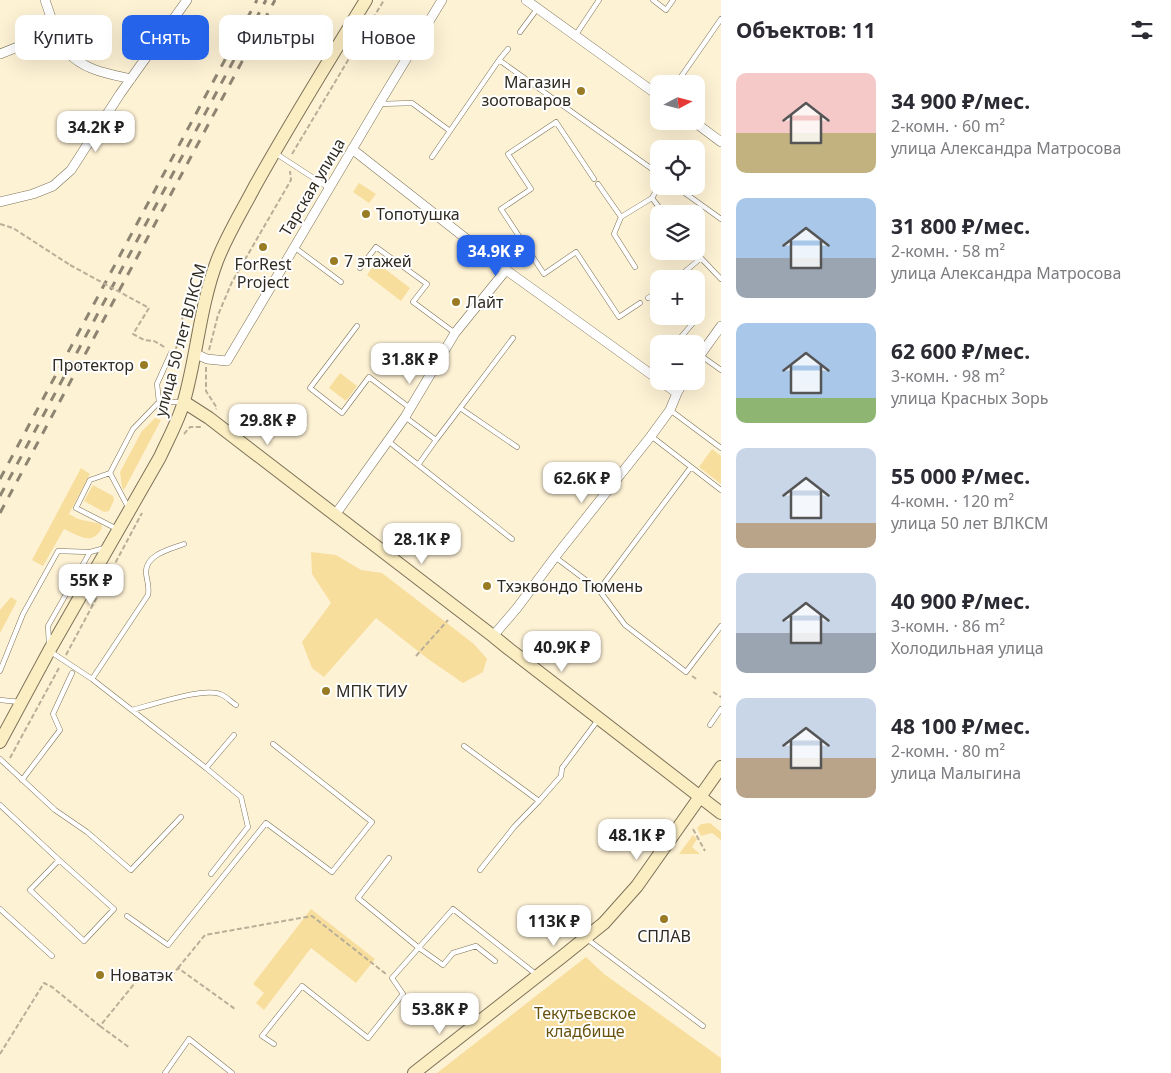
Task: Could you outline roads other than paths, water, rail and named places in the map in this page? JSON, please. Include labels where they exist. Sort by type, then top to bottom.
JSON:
[{"type":"street","points":[[46,0],[51,15]]},
{"type":"street","points":[[0,202],[33,194],[53,186],[71,170],[120,94],[187,0]]},
{"type":"street","name":"улица 50 лет ВЛКСМ","points":[[0,742],[49,651],[160,456],[177,421],[184,402],[203,311],[217,262],[226,241],[274,152],[366,0]]},
{"type":"street","name":"Тарская улица","points":[[194,353],[206,359],[227,361],[442,0]]},
{"type":"street","points":[[526,0],[650,90]]},
{"type":"street","points":[[0,54],[15,48]]},
{"type":"street","points":[[76,60],[107,74],[131,79]]},
{"type":"street","points":[[705,130],[721,142]]},
{"type":"street","points":[[352,149],[506,270],[648,372]]},
{"type":"street","points":[[335,515],[408,412],[455,332],[506,270]]},
{"type":"street","points":[[705,348],[721,326]]},
{"type":"street","points":[[673,390],[677,393]]},
{"type":"street","points":[[493,636],[651,436],[670,410],[679,390]]},
{"type":"street","points":[[184,402],[209,418],[721,813]]},
{"type":"street","points":[[414,1073],[604,923],[637,886],[721,767]]},
{"type":"lane","points":[[575,36],[599,0]]},
{"type":"lane","points":[[654,0],[666,10],[673,0]]},
{"type":"lane","points":[[520,32],[537,8]]},
{"type":"lane","points":[[682,75],[721,19]]},
{"type":"lane","points":[[432,156],[508,49]]},
{"type":"lane","points":[[499,60],[650,168]]},
{"type":"lane","points":[[379,104],[412,103],[450,131]]},
{"type":"lane","points":[[594,179],[556,122],[508,154],[531,189],[501,208],[544,274],[576,252],[619,317],[640,303]]},
{"type":"lane","points":[[274,152],[329,188]]},
{"type":"lane","points":[[598,184],[621,217]]},
{"type":"lane","points":[[635,267],[614,234],[621,217],[652,198],[654,195]]},
{"type":"lane","points":[[688,195],[721,219]]},
{"type":"lane","points":[[652,198],[657,205]]},
{"type":"lane","points":[[294,247],[341,282]]},
{"type":"lane","points":[[360,268],[376,247],[426,284],[413,302],[455,332]]},
{"type":"lane","points":[[687,270],[699,260]]},
{"type":"lane","points":[[703,260],[721,279]]},
{"type":"lane","points":[[683,335],[691,325]]},
{"type":"lane","points":[[357,326],[310,388],[342,413],[369,377],[436,440]]},
{"type":"lane","points":[[418,465],[513,338]]},
{"type":"lane","points":[[158,402],[157,384],[172,351]]},
{"type":"lane","points":[[705,362],[721,370]]},
{"type":"lane","points":[[118,530],[76,508],[90,480],[110,473],[133,428],[158,402],[184,402]]},
{"type":"lane","points":[[460,408],[518,447]]},
{"type":"lane","points":[[670,410],[721,448]]},
{"type":"lane","points":[[651,436],[721,490]]},
{"type":"lane","points":[[388,441],[512,539]]},
{"type":"lane","points":[[599,590],[691,467]]},
{"type":"lane","points":[[110,473],[129,511]]},
{"type":"lane","points":[[92,679],[148,595],[150,588],[146,571],[148,563],[154,557],[184,544]]},
{"type":"lane","points":[[0,671],[23,614],[58,551],[90,552],[108,547]]},
{"type":"lane","points":[[90,552],[48,626],[49,651],[92,679],[241,797],[248,827],[211,874]]},
{"type":"lane","points":[[555,557],[599,590],[626,625],[686,672],[721,626]]},
{"type":"lane","points":[[22,780],[60,730],[53,714],[72,673]]},
{"type":"lane","points":[[132,710],[198,693],[210,692],[221,694],[236,706]]},
{"type":"lane","points":[[0,700],[22,702]]},
{"type":"lane","points":[[710,725],[721,709]]},
{"type":"lane","points":[[480,870],[514,827],[561,776],[562,768],[598,719]]},
{"type":"lane","points":[[206,768],[234,735]]},
{"type":"lane","points":[[127,916],[168,945],[266,823],[332,872],[372,822],[273,744]]},
{"type":"lane","points":[[464,746],[539,801]]},
{"type":"lane","points":[[0,759],[55,810],[87,832],[131,870],[181,817]]},
{"type":"lane","points":[[0,804],[114,909],[84,941],[30,890],[59,860]]},
{"type":"lane","points":[[389,858],[358,898],[419,948],[443,965],[453,953],[476,946],[495,960]]},
{"type":"lane","points":[[274,1044],[262,1036],[302,986],[368,1038],[403,994],[392,978],[453,909],[539,976]]},
{"type":"lane","points":[[0,910],[52,956]]},
{"type":"lane","points":[[586,938],[703,1026]]},
{"type":"lane","points":[[165,1073],[189,1039],[232,1073]]},
{"type":"railway","points":[[0,479],[257,0]]},
{"type":"railway","points":[[0,496],[266,0]]},
{"type":"railway","points":[[0,513],[275,0]]},
{"type":"place","name":"Магазин зоотоваров","points":[[581,91]]},
{"type":"place","name":"Топотушка","points":[[366,214]]},
{"type":"place","name":"ForRest Project","points":[[263,247]]},
{"type":"place","name":"7 этажей","points":[[334,261]]},
{"type":"place","name":"Лайт","points":[[456,302]]},
{"type":"place","name":"Протектор","points":[[144,365]]},
{"type":"place","name":"Тхэквондо Тюмень","points":[[487,586]]},
{"type":"place","name":"МПК ТИУ","points":[[326,691]]},
{"type":"place","name":"СПЛАВ","points":[[664,919]]},
{"type":"place","name":"Новатэк","points":[[100,975]]},
{"type":"park label","name":"Текутьевское кладбище","points":[[585,1022]]}]
